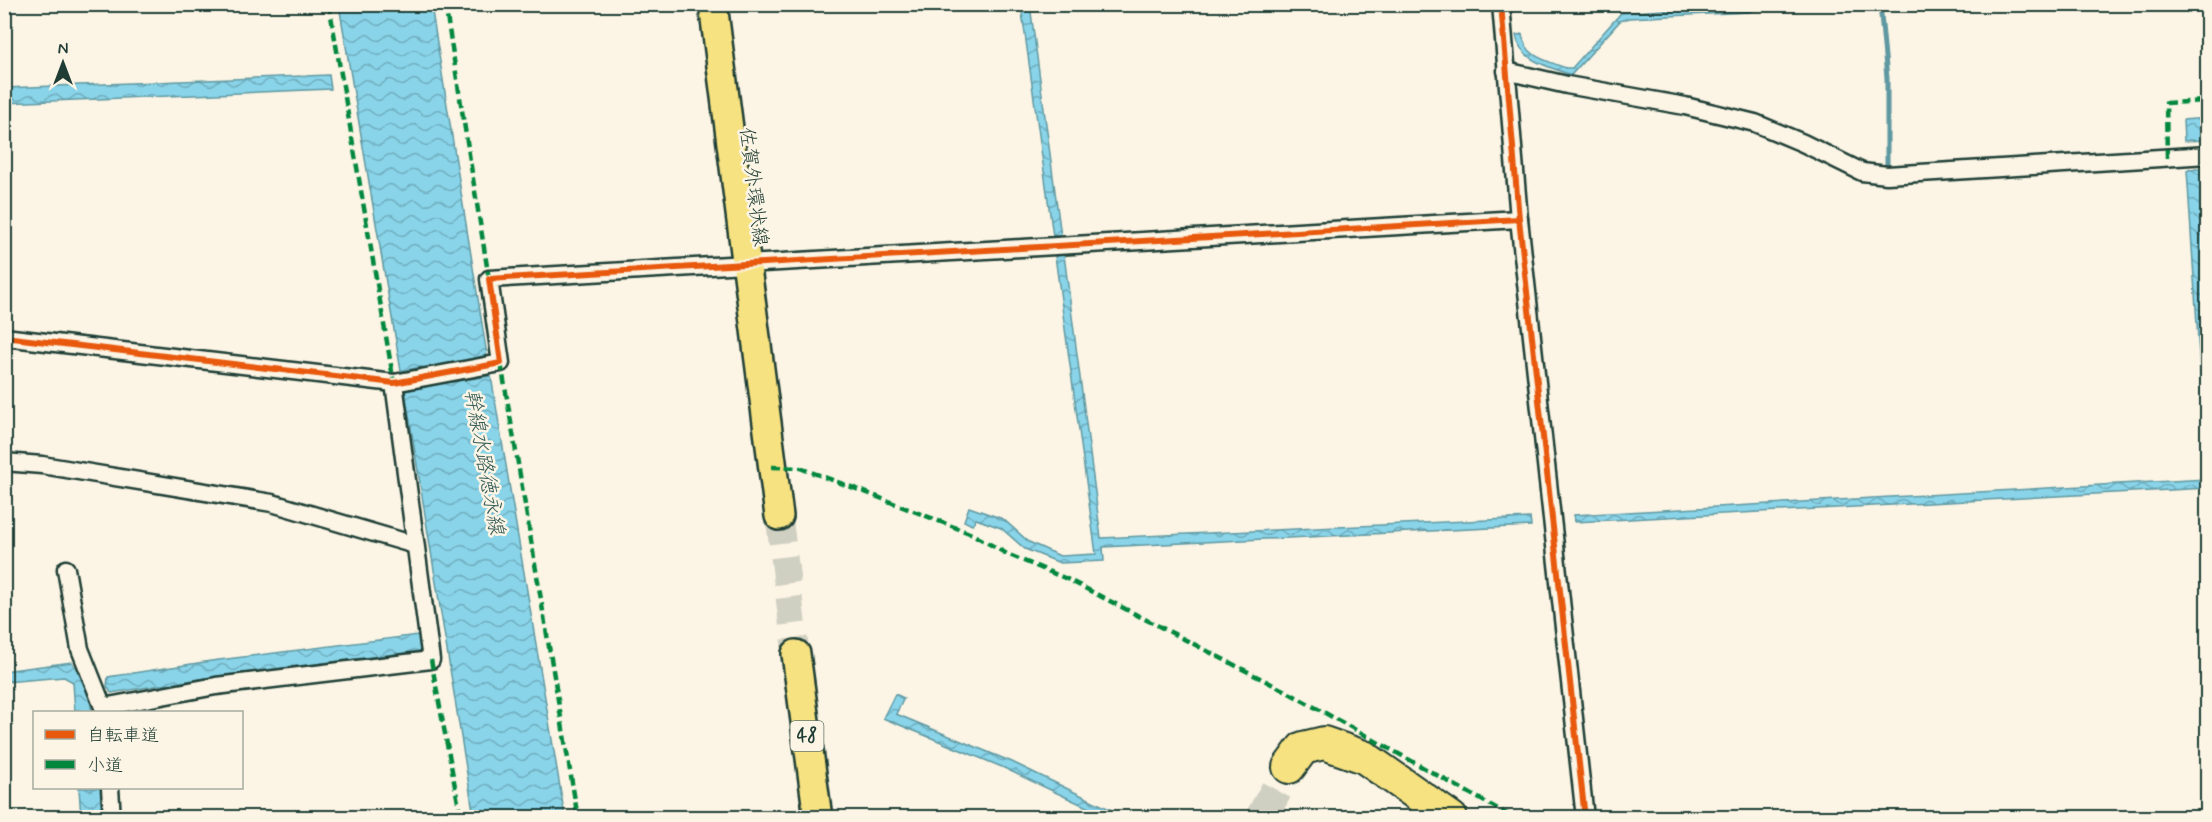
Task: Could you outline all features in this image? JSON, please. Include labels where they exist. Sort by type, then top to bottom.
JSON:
[{"type":"highway","points":[[1289,767],[1303,748],[1324,744],[1364,757],[1450,818]]},
{"type":"main road","name":"佐賀外環状線","points":[[713,4],[779,516]]},
{"type":"main road","name":"48","points":[[796,654],[818,818]]},
{"type":"street","points":[[1501,4],[1519,219],[1585,818]]},
{"type":"street","points":[[1506,71],[1567,85],[1685,106],[1755,123],[1803,143],[1862,172],[1887,176],[2208,155]]},
{"type":"street","points":[[4,337],[394,383],[501,363],[489,279],[1519,219]]},
{"type":"street","points":[[66,569],[80,649],[103,710],[216,686],[431,660],[394,383]]},
{"type":"street","points":[[4,462],[42,465],[272,503],[415,545]]},
{"type":"street","points":[[110,789],[112,818]]},
{"type":"water","name":"幹線水路徳永線","points":[[339,5],[431,5],[487,355],[466,360],[470,379],[491,376],[565,817],[474,817],[405,391],[426,387],[422,367],[401,371]]},
{"type":"water","points":[[1021,5],[1030,5],[1061,236],[1053,236]]},
{"type":"water","points":[[1732,5],[1773,5],[1749,12],[1629,18],[1620,21],[1571,75],[1545,66],[1529,57],[1523,51],[1516,35],[1522,34],[1528,48],[1538,57],[1566,68],[1572,68],[1621,13]]},
{"type":"water","points":[[329,75],[331,89],[5,103],[5,88]]},
{"type":"water","points":[[2207,118],[2207,140],[2184,141],[2183,120]]},
{"type":"water","points":[[2207,168],[2207,479],[2187,170]]},
{"type":"water","points":[[1064,255],[1101,538],[1530,518],[1531,526],[1103,547],[1104,561],[1060,563],[1025,549],[1001,528],[976,519],[972,525],[964,521],[969,507],[1003,519],[1029,542],[1060,556],[1096,554],[1055,256]]},
{"type":"water","points":[[2207,479],[2207,488],[1575,522],[1574,515]]},
{"type":"water","points":[[418,635],[421,642],[420,651],[219,676],[111,693],[107,686],[108,677],[211,661]]},
{"type":"water","points":[[72,662],[88,690],[92,711],[75,711],[73,682],[64,677],[5,682],[4,671]]},
{"type":"water","points":[[895,694],[904,698],[896,714],[1012,762],[1126,817],[1108,817],[1002,767],[883,718]]},
{"type":"water","points":[[79,789],[101,789],[102,817],[81,817]]},
{"type":"waterway","points":[[1880,4],[1887,78],[1887,166]]},
{"type":"tunnel","points":[[779,516],[796,654]]},
{"type":"tunnel","points":[[1261,818],[1289,767]]},
{"type":"marked path","points":[[329,4],[394,383]]},
{"type":"marked path","points":[[445,4],[489,279]]},
{"type":"marked path","points":[[2167,158],[2166,103],[2208,101]]},
{"type":"marked path","points":[[501,363],[578,818]]},
{"type":"marked path","points":[[772,467],[800,468],[972,534],[1007,554],[1067,579],[1291,694],[1514,818]]},
{"type":"marked path","points":[[431,660],[461,818]]},
{"type":"cycle path","points":[[1501,4],[1519,219],[1585,818]]},
{"type":"cycle path","points":[[4,337],[394,383],[501,363],[489,279],[1519,219]]}]
